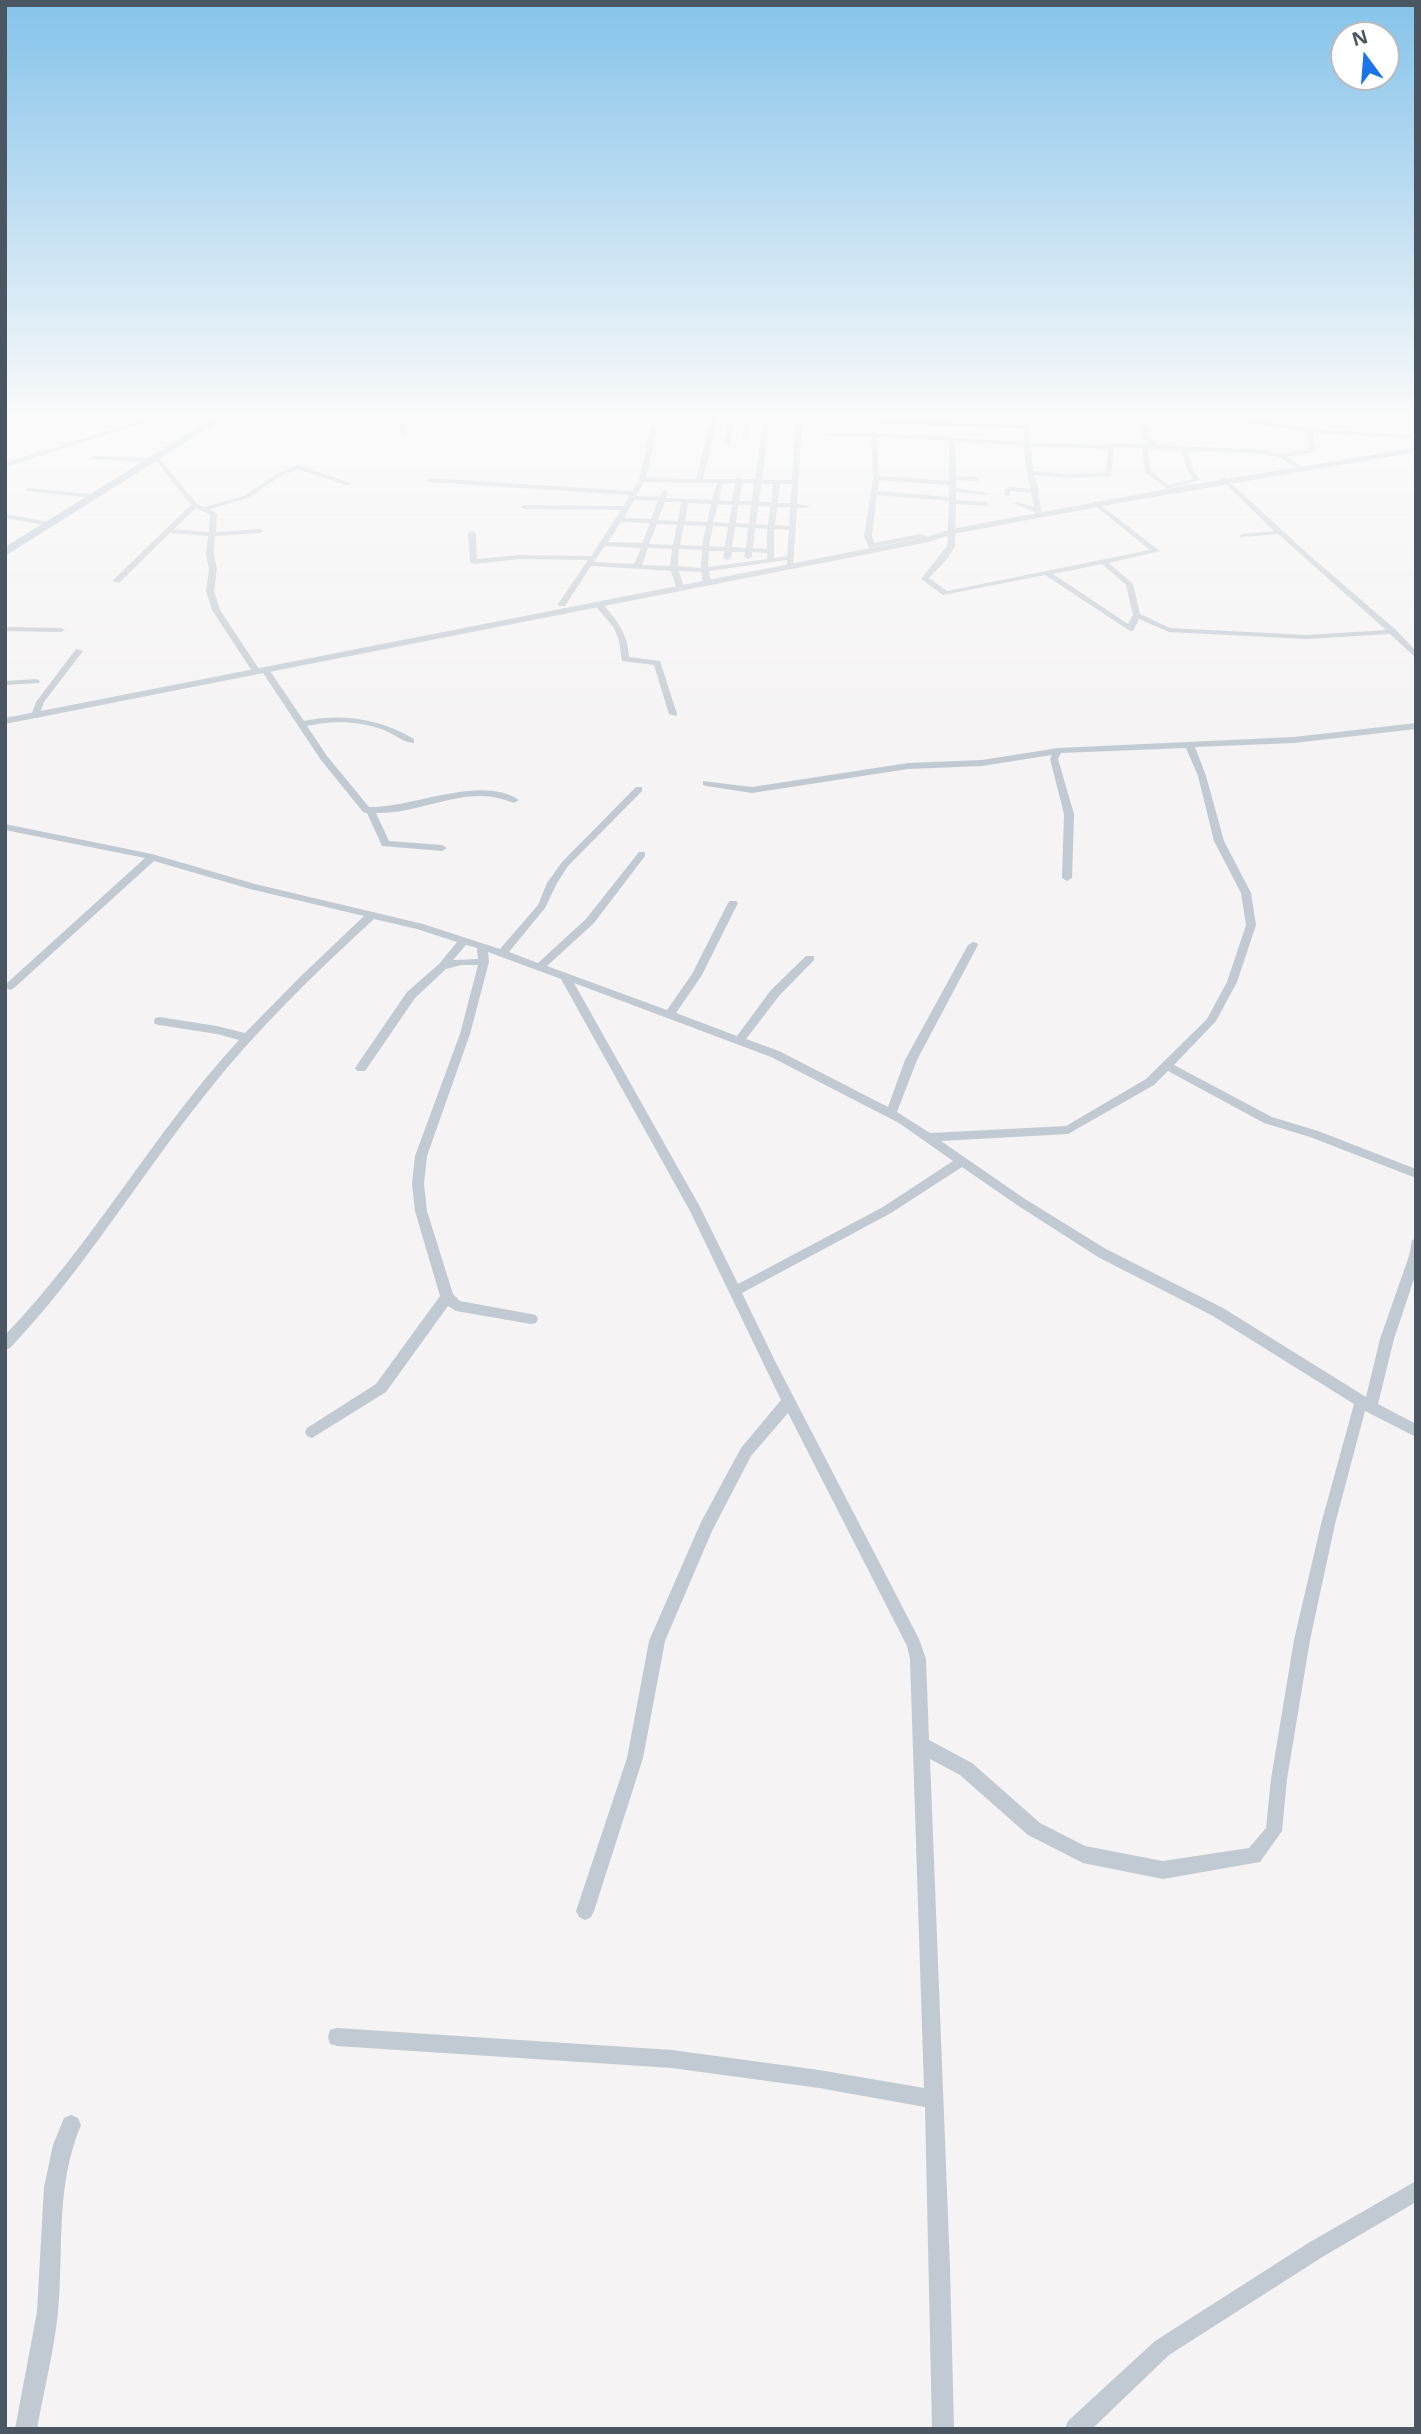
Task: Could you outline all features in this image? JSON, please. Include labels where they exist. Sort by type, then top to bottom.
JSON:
[{"type":"main road","points":[[5,552],[43,528]]},
{"type":"street","points":[[116,581],[172,528]]},
{"type":"street","points":[[214,528],[210,554],[214,603],[360,805],[370,810],[466,796],[504,795],[514,800]]},
{"type":"street","points":[[562,604],[614,528]]},
{"type":"street","points":[[638,567],[651,528]]},
{"type":"street","points":[[679,528],[674,568],[680,588]]},
{"type":"street","points":[[707,583],[703,570],[709,528]]},
{"type":"street","points":[[726,568],[731,528]]},
{"type":"street","points":[[748,570],[752,528]]},
{"type":"street","points":[[771,528],[771,562]]},
{"type":"street","points":[[783,528],[792,528],[790,561]]},
{"type":"street","points":[[869,528],[872,546],[920,536],[929,539]]},
{"type":"street","points":[[952,528],[952,550],[932,568],[925,579],[946,593],[1156,551],[1126,528]]},
{"type":"street","points":[[472,533],[474,562],[519,557],[638,567],[748,570],[929,539],[971,528]]},
{"type":"street","points":[[1276,528],[1393,632],[1416,656]]},
{"type":"street","points":[[168,531],[214,534],[260,531]]},
{"type":"street","points":[[1243,536],[1281,532]]},
{"type":"street","points":[[604,544],[770,551]]},
{"type":"street","points":[[5,721],[707,583],[771,562],[790,561]]},
{"type":"street","points":[[1048,574],[1130,629],[1137,615],[1129,584],[1104,562]]},
{"type":"street","points":[[598,604],[620,629],[625,639],[625,659],[657,663],[673,713]]},
{"type":"street","points":[[1137,615],[1169,630],[1307,637],[1393,632]]},
{"type":"street","points":[[5,629],[61,630]]},
{"type":"street","points":[[35,716],[40,702],[79,651]]},
{"type":"street","points":[[5,684],[36,681]]},
{"type":"street","points":[[303,724],[363,721],[396,731],[411,741]]},
{"type":"street","points":[[706,783],[752,790],[908,766],[982,763],[1058,751],[1294,740],[1416,726]]},
{"type":"street","points":[[928,1137],[1068,1130],[1150,1082],[1210,1021],[1232,982],[1251,925],[1245,893],[1219,841],[1202,776],[1189,744]]},
{"type":"street","points":[[1058,751],[1054,760],[1069,814],[1067,878]]},
{"type":"street","points":[[502,953],[542,906],[552,883],[565,864],[639,789]]},
{"type":"street","points":[[370,810],[385,844],[442,848]]},
{"type":"street","points":[[8,829],[152,856],[253,887],[373,914],[502,953],[775,1054],[891,1114],[1102,1253],[1218,1312],[1366,1404],[1416,1431]]},
{"type":"street","points":[[540,968],[590,921],[642,853]]},
{"type":"street","points":[[10,986],[152,856]]},
{"type":"street","points":[[668,1016],[697,975],[733,903]]},
{"type":"street","points":[[5,1344],[42,1308],[160,1144],[201,1092],[248,1038],[373,914]]},
{"type":"street","points":[[361,1068],[411,995],[443,966],[463,941]]},
{"type":"street","points":[[891,1114],[911,1060],[974,945]]},
{"type":"street","points":[[482,947],[484,962],[465,1034],[421,1156],[418,1184],[421,1211],[447,1297],[456,1306],[531,1319]]},
{"type":"street","points":[[739,1041],[775,993],[810,958]]},
{"type":"street","points":[[443,966],[461,961],[484,962]]},
{"type":"street","points":[[565,977],[690,1199],[789,1401],[914,1644],[918,1659],[943,2429]]},
{"type":"street","points":[[159,1021],[248,1038]]},
{"type":"street","points":[[1167,1066],[1268,1120],[1314,1134],[1416,1174]]},
{"type":"street","points":[[735,1291],[887,1210],[962,1161]]},
{"type":"street","points":[[921,1745],[967,1769],[1034,1829],[1083,1854],[1163,1870],[1254,1856],[1273,1831],[1302,1640],[1328,1524],[1415,1256],[1416,1244]]},
{"type":"street","points":[[312,1432],[381,1388],[447,1297]]},
{"type":"street","points":[[584,1911],[635,1758],[657,1641],[706,1527],[746,1452],[789,1401]]},
{"type":"street","points":[[337,2037],[672,2059],[819,2079],[934,2099]]},
{"type":"street","points":[[26,2429],[49,2298],[51,2219],[56,2168],[60,2148],[71,2125]]},
{"type":"street","points":[[1076,2429],[1162,2348],[1317,2249],[1416,2191]]}]
